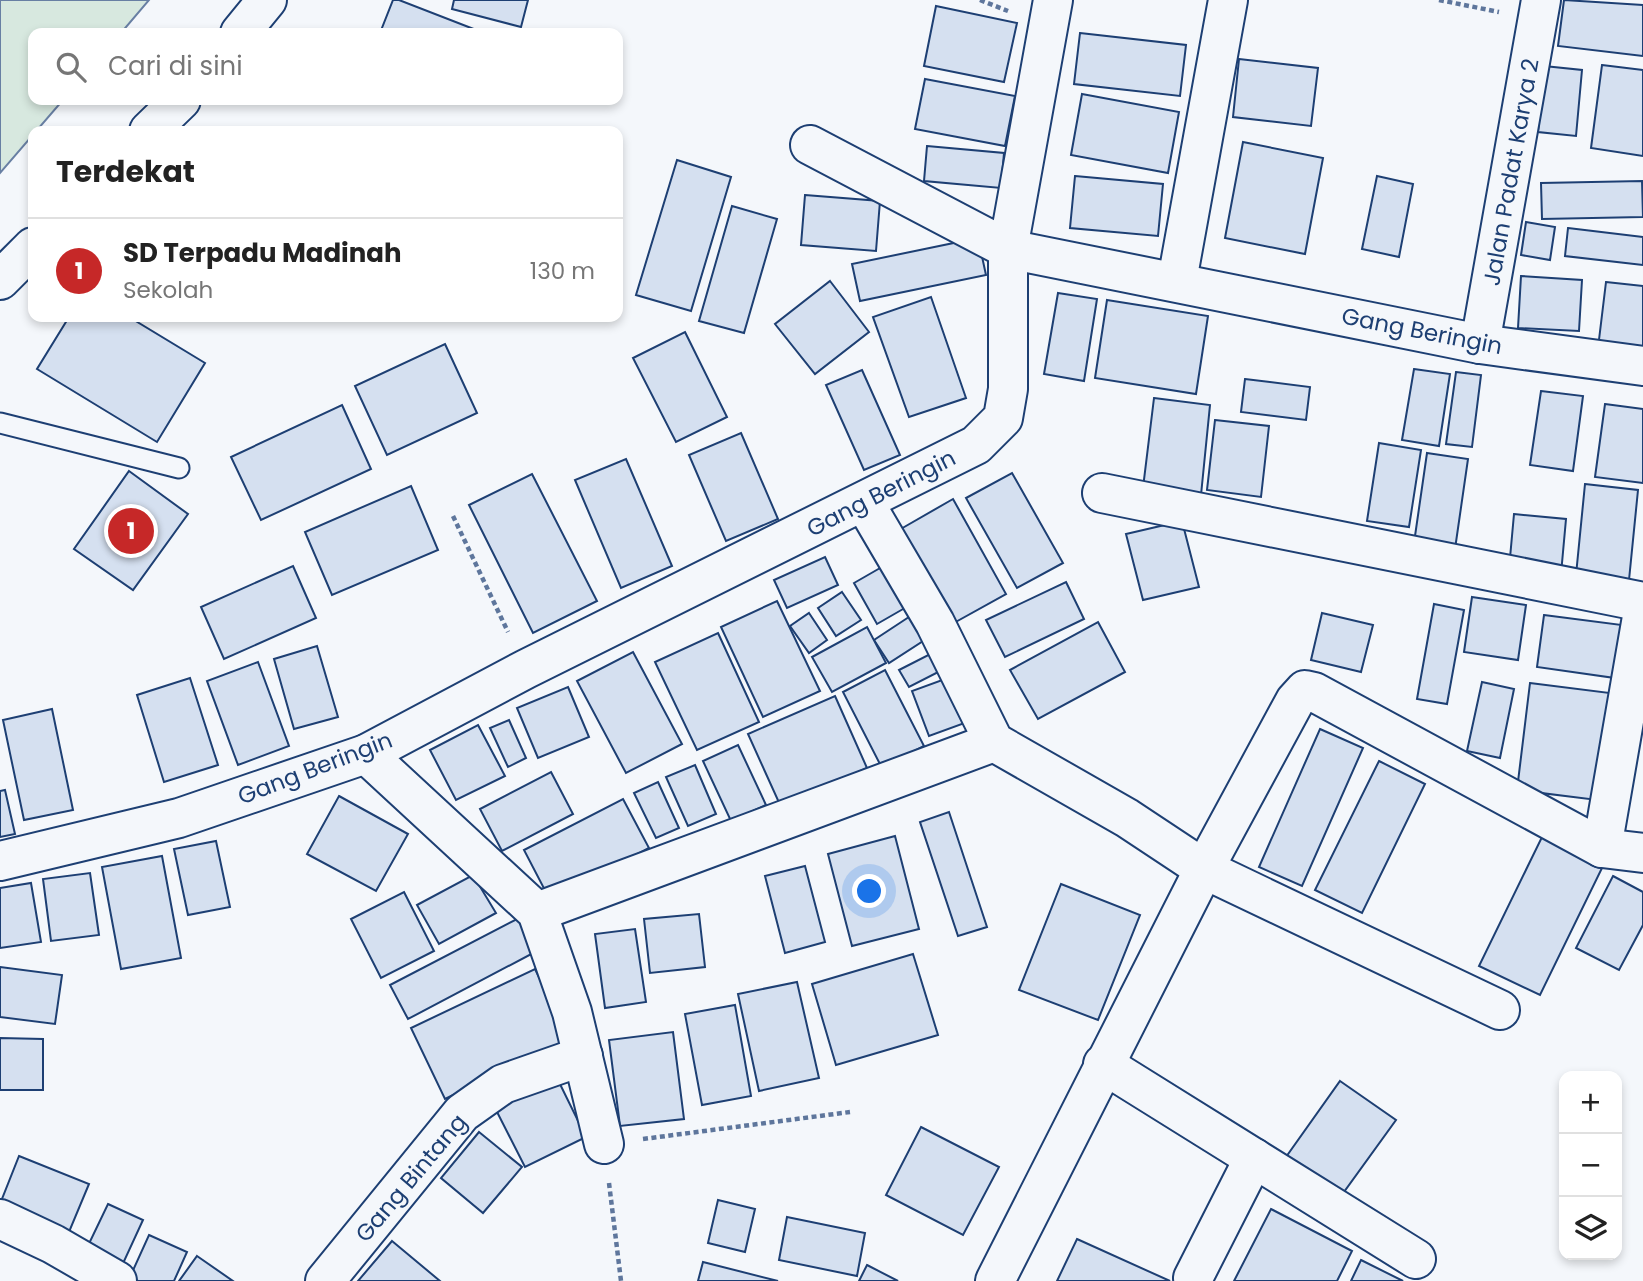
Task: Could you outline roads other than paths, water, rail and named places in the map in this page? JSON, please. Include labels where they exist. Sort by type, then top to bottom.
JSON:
[{"type":"street","points":[[244,28],[267,0]]},
{"type":"street","points":[[810,145],[1008,249],[1053,0]]},
{"type":"street","points":[[1177,281],[1228,0]]},
{"type":"street","name":"Jalan Padat Karya 2","points":[[1480,344],[1540,10]]},
{"type":"street","points":[[154,126],[176,105]]},
{"type":"street","name":"Gang Beringin","points":[[0,861],[179,818],[366,754],[526,670],[976,445],[1003,418],[1008,389],[1008,249],[1480,344],[1643,366]]},
{"type":"street","points":[[0,281],[28,252]]},
{"type":"street","points":[[1102,493],[1643,602]]},
{"type":"street","points":[[864,502],[934,623],[994,742],[1127,818],[1204,869],[1500,1010]]},
{"type":"street","points":[[1602,848],[1643,611]]},
{"type":"street","points":[[995,1281],[1204,869],[1295,701],[1305,691],[1314,692],[1602,848],[1643,853]]},
{"type":"street","points":[[537,912],[994,742]]},
{"type":"street","points":[[366,754],[537,912],[572,1012],[604,1144]]},
{"type":"street","name":"Gang Bintang","points":[[325,1281],[463,1113],[503,1084],[583,1056]]},
{"type":"street","points":[[1104,1064],[1416,1259]]},
{"type":"street","points":[[1193,1278],[1254,1158]]},
{"type":"street","points":[[0,1219],[53,1244],[117,1281]]},
{"type":"lane","points":[[0,423],[179,468]]},
{"type":"place","name":"SD Terpadu Madinah","points":[[131,531]]}]
